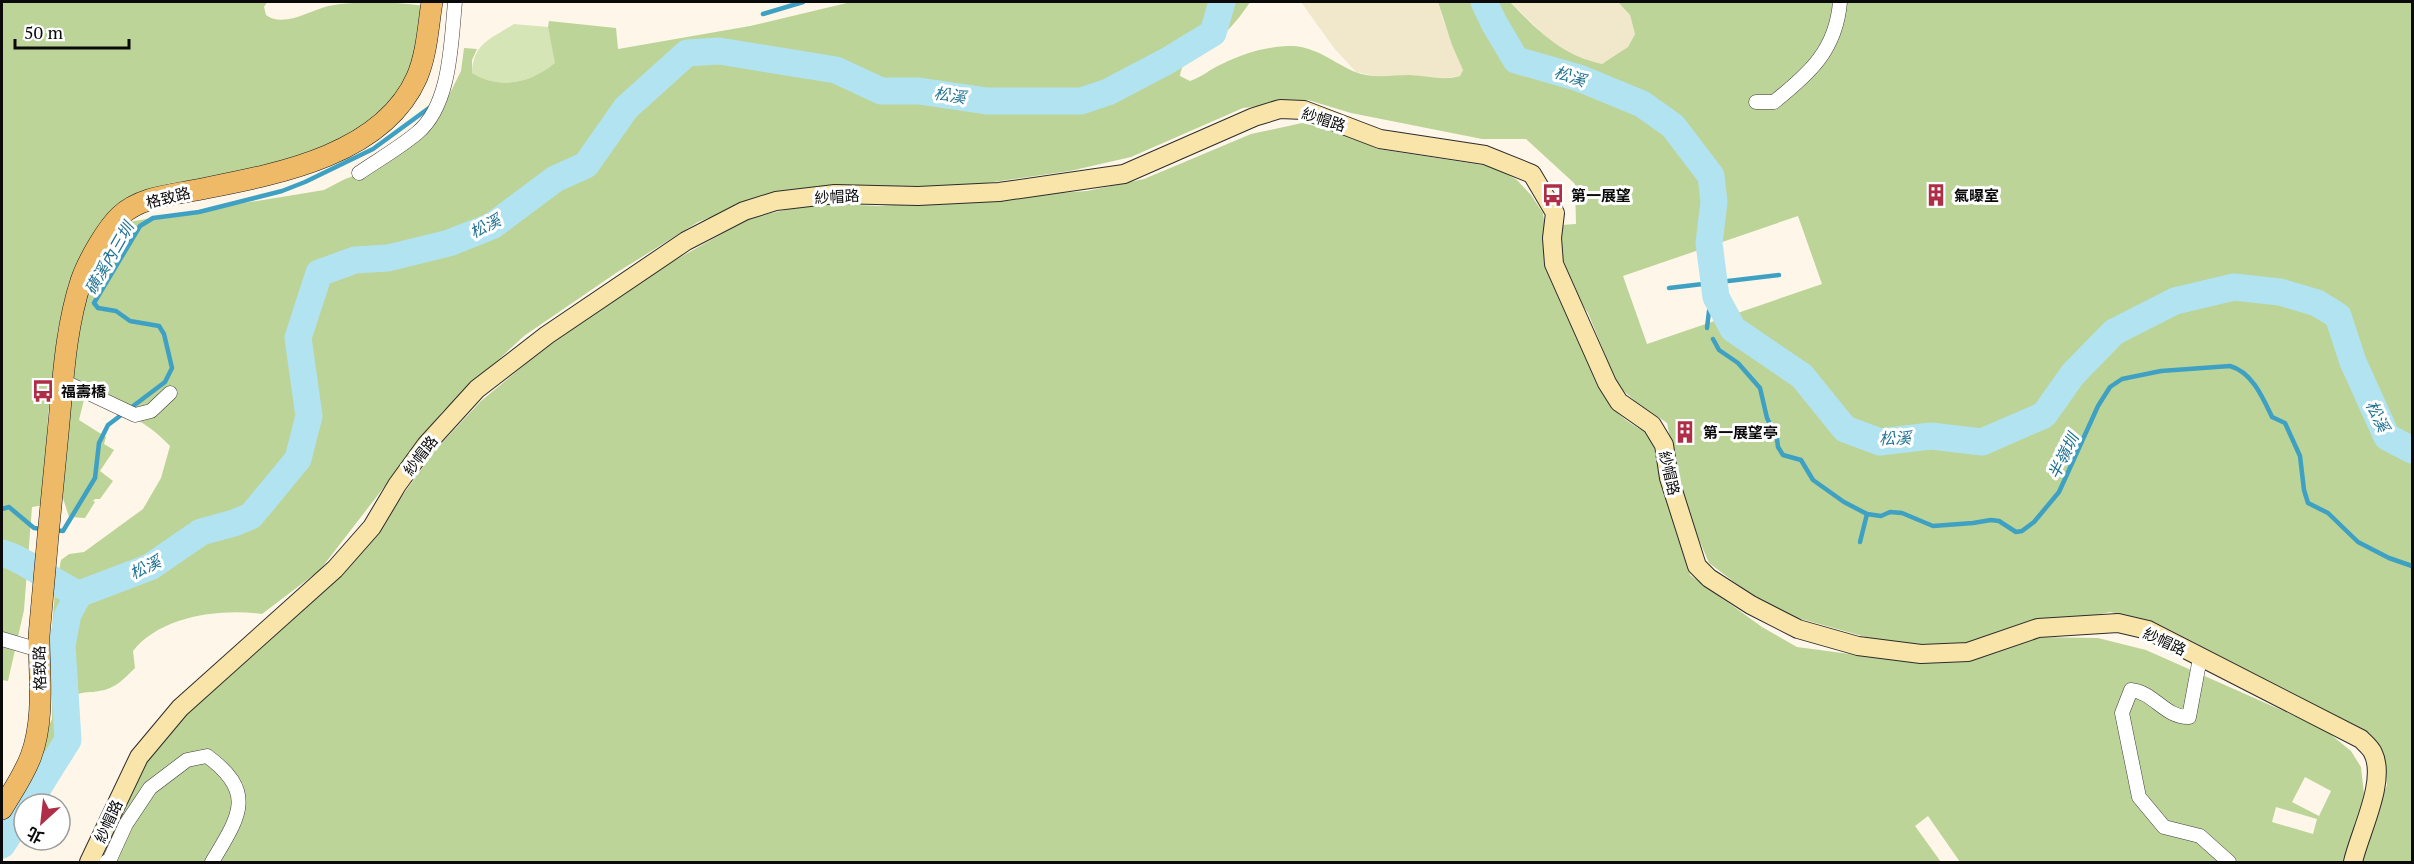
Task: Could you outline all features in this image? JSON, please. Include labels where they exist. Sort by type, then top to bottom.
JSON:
[{"type":"main road","name":"格致路","points":[[2,808],[20,780],[32,755],[37,731],[40,699],[39,643],[50,513],[69,330],[81,279],[100,244],[121,215],[148,200],[269,175],[306,163],[342,149],[389,117],[417,78],[424,57],[432,2]]},
{"type":"street","points":[[359,173],[419,132],[438,105],[449,68],[454,2]]},
{"type":"street","points":[[1756,102],[1774,102],[1798,83],[1821,58],[1834,35],[1840,2]]},
{"type":"street","name":"紗帽路","points":[[89,862],[139,757],[180,708],[341,562],[372,526],[397,484],[426,445],[477,389],[547,335],[686,241],[744,211],[776,201],[835,194],[918,196],[999,192],[1124,174],[1254,117],[1280,108],[1304,110],[1380,139],[1485,155],[1532,174],[1555,213],[1552,238],[1554,264],[1607,383],[1619,402],[1652,425],[1664,445],[1669,478],[1697,566],[1709,578],[1751,605],[1798,629],[1858,645],[1921,654],[1968,652],[2037,628],[2118,623],[2148,630],[2361,739],[2374,754],[2377,773],[2373,796],[2353,862]]},
{"type":"street","points":[[63,381],[135,415],[151,411],[170,393]]},
{"type":"street","points":[[2,639],[39,643]]},
{"type":"street","points":[[2200,658],[2189,717],[2179,718],[2140,691],[2131,690],[2122,713],[2139,797],[2164,827],[2200,836],[2229,862]]},
{"type":"street","points":[[106,862],[110,859],[126,824],[150,788],[187,760],[207,756],[220,766],[238,793],[237,819],[212,862]]},
{"type":"shaded area","points":[[1301,2],[1438,2],[1463,70],[1460,76],[1440,79],[1410,75],[1385,78],[1356,72],[1334,48]]},
{"type":"shaded area","points":[[1510,2],[1618,2],[1630,15],[1635,34],[1628,47],[1616,57],[1602,64],[1594,63],[1558,48]]},
{"type":"green space","points":[[2,2],[267,2],[264,7],[266,15],[280,20],[328,6],[352,3],[426,6],[421,55],[396,100],[344,139],[283,163],[226,176],[171,183],[137,193],[122,204],[89,244],[69,283],[58,329],[48,415],[44,505],[32,507],[24,610],[8,681],[2,680]]},
{"type":"green space","points":[[851,2],[1250,2],[1225,33],[1188,58],[1180,76],[1190,81],[1247,53],[1292,46],[1317,52],[1362,74],[1448,78],[1460,76],[1463,70],[1438,2],[1510,2],[1540,32],[1562,48],[1602,64],[1628,47],[1635,34],[1630,15],[1618,2],[2412,2],[2412,862],[2361,862],[2367,832],[2387,785],[2383,753],[2369,734],[2155,622],[2110,612],[1968,645],[1902,647],[1783,614],[1766,606],[1709,563],[1683,502],[1667,423],[1618,386],[1588,313],[1574,292],[1560,261],[1561,225],[1576,224],[1575,184],[1526,139],[1482,139],[1351,113],[1308,100],[1243,108],[1131,157],[1070,171],[944,189],[741,206],[698,222],[616,273],[524,336],[442,412],[320,570],[262,614],[228,612],[192,617],[175,622],[145,639],[133,651],[135,668],[119,683],[105,690],[76,695],[75,725],[39,758],[41,744],[52,719],[51,639],[55,592],[61,560],[69,554],[84,552],[143,509],[161,478],[170,446],[141,422],[85,396],[79,420],[106,437],[104,444],[114,450],[100,471],[113,481],[100,499],[93,501],[95,502],[85,518],[69,517],[61,492],[68,394],[90,270],[122,223],[324,190],[345,179],[379,167],[432,129],[461,71],[464,48],[477,49],[472,60],[472,73],[504,83],[526,79],[555,63],[548,27],[549,21],[616,28],[618,49],[750,26]],"holes":[[[1798,216],[1822,284],[1647,344],[1623,276]]]},
{"type":"green space","points":[[514,24],[548,27],[556,63],[536,75],[515,82],[493,81],[472,73],[473,63],[480,48],[491,38]]},
{"type":"green space","points":[[1302,123],[1341,132],[1378,149],[1495,167],[1517,180],[1543,213],[1550,265],[1600,388],[1609,403],[1621,416],[1650,434],[1690,575],[1762,627],[1797,647],[1910,662],[2036,637],[2098,638],[2146,650],[2324,729],[2351,751],[2361,767],[2364,794],[2349,862],[1960,862],[1928,816],[1915,826],[1941,862],[94,862],[142,759],[225,675],[358,557],[436,449],[481,401],[552,342],[622,290],[750,218],[816,203],[879,206],[1087,191],[1144,179],[1251,134]],"holes":[[[2305,777],[2331,791],[2319,816],[2292,802]],[[2276,807],[2317,819],[2313,834],[2272,822]]]},
{"type":"waterway","points":[[763,14],[803,2]]},
{"type":"waterway","name":"松溪","points":[[36,792],[68,740],[62,645],[68,614],[79,594],[150,567],[201,532],[251,516],[298,459],[309,416],[298,338],[319,273],[355,260],[388,258],[449,243],[492,226],[555,179],[586,165],[626,108],[687,53],[719,51],[836,70],[881,91],[919,91],[987,101],[1081,101],[1108,92],[1167,61],[1213,33],[1222,2]]},
{"type":"waterway","name":"松溪","points":[[1484,2],[1516,60],[1579,78],[1642,104],[1673,126],[1711,176],[1714,202],[1709,243],[1716,297],[1733,329],[1802,376],[1845,429],[1880,442],[1931,436],[1982,442],[2044,415],[2073,374],[2114,332],[2175,301],[2234,287],[2280,292],[2317,303],[2338,316],[2353,362],[2387,437],[2412,450]]},
{"type":"waterway","name":"磺溪內三圳","points":[[53,530],[63,531],[95,478],[99,443],[108,425],[165,382],[172,368],[164,334],[159,326],[130,321],[116,311],[98,308],[94,303],[140,226],[153,218],[199,212],[282,191],[305,182],[373,149],[429,108]]},
{"type":"waterway","points":[[1669,288],[1779,275]]},
{"type":"waterway","name":"半嶺圳","points":[[1707,328],[1709,311],[1716,297]]},
{"type":"waterway","name":"半嶺圳","points":[[1713,339],[1719,350],[1738,363],[1760,388],[1767,418],[1783,455],[1801,460],[1813,480],[1844,502],[1867,514],[1881,516],[1890,512],[1902,513],[1933,526],[1991,520],[1999,521],[2016,532],[2022,531],[2034,522],[2059,492],[2098,406],[2110,387],[2122,379],[2161,371],[2230,366],[2238,369],[2251,380],[2272,417],[2285,423],[2300,456],[2308,503],[2328,513],[2358,542],[2389,558],[2412,566]]},
{"type":"waterway","name":"磺溪內三圳","points":[[2,509],[9,507],[34,528],[42,529]]},
{"type":"waterway","points":[[1860,542],[1867,514]]},
{"type":"waterway","points":[[2,553],[22,561],[79,594]]},
{"type":"waterway","name":"松溪","points":[[2,845],[12,830]]},
{"type":"place","name":"第一展望","points":[[1553,195]]},
{"type":"place","name":"氣曝室","points":[[1936,195]]},
{"type":"place","name":"福壽橋","points":[[43,391]]},
{"type":"place","name":"第一展望亭","points":[[1685,432]]}]
